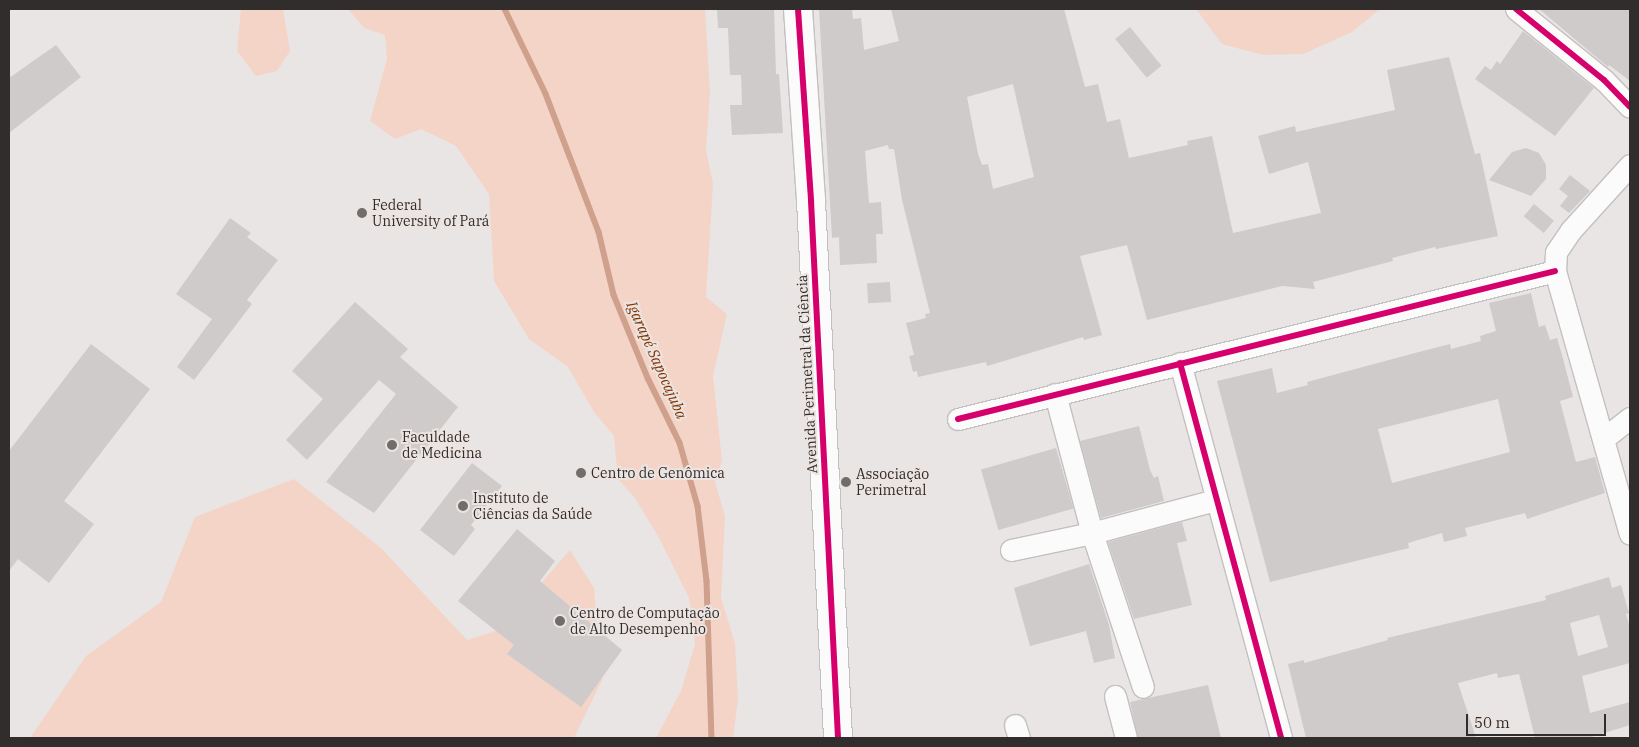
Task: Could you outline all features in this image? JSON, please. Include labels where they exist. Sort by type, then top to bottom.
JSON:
[{"type":"main road","name":"Avenida Perimetral da Ciência","points":[[798,9],[811,201],[838,738]]},
{"type":"street","points":[[1516,9],[1604,80],[1630,107]]},
{"type":"street","points":[[1630,165],[1562,243],[1556,252],[1555,271],[1630,534]]},
{"type":"street","points":[[958,419],[1555,271]]},
{"type":"street","points":[[1180,363],[1215,500],[1281,738]]},
{"type":"street","points":[[1055,394],[1092,533],[1143,687]]},
{"type":"street","points":[[1603,439],[1630,418]]},
{"type":"street","points":[[1011,550],[1092,533],[1215,500]]},
{"type":"street","points":[[1116,696],[1126,738]]},
{"type":"shaded area","points":[[241,9],[283,9],[290,51],[277,71],[256,76],[237,51]]},
{"type":"shaded area","points":[[348,9],[705,9],[710,92],[706,150],[713,184],[706,297],[727,314],[713,376],[722,461],[715,482],[725,516],[721,598],[735,643],[738,699],[733,738],[656,738],[681,691],[695,644],[689,598],[658,536],[635,498],[618,479],[614,436],[594,412],[568,367],[529,339],[494,281],[489,194],[456,146],[421,129],[395,139],[370,121],[387,59],[385,35],[364,28]]},
{"type":"shaded area","points":[[1196,9],[1380,9],[1352,32],[1303,54],[1263,55],[1222,44]]},
{"type":"shaded area","points":[[294,479],[381,548],[467,640],[501,629],[570,550],[594,588],[602,680],[574,738],[30,738],[86,656],[161,602],[195,517]]},
{"type":"building","points":[[717,9],[774,9],[776,74],[779,74],[783,133],[732,135],[730,105],[742,105],[741,75],[730,75],[728,28],[718,28]]},
{"type":"building","points":[[819,9],[852,9],[853,19],[861,18],[864,50],[899,41],[891,9],[1064,9],[1085,87],[1098,84],[1107,122],[1120,119],[1129,158],[1188,145],[1187,141],[1212,136],[1233,233],[1321,213],[1308,162],[1269,174],[1258,136],[1295,126],[1296,132],[1395,110],[1387,70],[1449,57],[1475,154],[1480,153],[1498,236],[1436,249],[1435,247],[1392,258],[1393,261],[1313,282],[1315,289],[1282,286],[1147,320],[1127,245],[1080,256],[1102,335],[1084,340],[1083,337],[987,366],[986,362],[918,377],[917,371],[913,372],[909,356],[914,355],[906,323],[926,318],[925,314],[930,313],[902,200],[894,149],[889,149],[888,145],[865,151],[869,203],[881,202],[883,234],[876,234],[877,263],[840,265],[839,237],[832,238]],"holes":[[[1013,84],[1034,177],[993,189],[988,164],[982,165],[978,154],[967,97]]]},
{"type":"building","points":[[1539,9],[1630,9],[1630,81],[1609,65],[1608,67]]},
{"type":"building","points":[[1130,27],[1161,66],[1147,78],[1115,39]]},
{"type":"building","points":[[1523,31],[1594,88],[1555,136],[1475,79],[1485,66],[1491,70],[1497,61],[1500,64]]},
{"type":"building","points":[[56,45],[81,77],[9,133],[9,78]]},
{"type":"building","points":[[1526,148],[1539,153],[1546,165],[1546,179],[1531,196],[1489,180],[1512,152]]},
{"type":"building","points":[[1570,175],[1590,191],[1569,213],[1560,206],[1568,196],[1559,189]]},
{"type":"building","points":[[1534,204],[1554,221],[1544,233],[1524,216]]},
{"type":"building","points":[[230,218],[251,233],[247,237],[278,260],[247,300],[252,304],[194,380],[177,367],[212,319],[176,294]]},
{"type":"building","points":[[890,282],[891,302],[868,303],[867,283]]},
{"type":"building","points":[[1531,293],[1539,327],[1545,325],[1550,340],[1557,338],[1562,355],[1573,397],[1560,401],[1576,462],[1595,457],[1605,493],[1527,519],[1525,513],[1465,528],[1467,536],[1444,542],[1442,533],[1408,543],[1409,548],[1270,582],[1217,381],[1272,368],[1277,393],[1308,385],[1307,382],[1450,344],[1451,349],[1481,341],[1480,336],[1496,331],[1489,303]],"holes":[[[1498,399],[1510,452],[1392,483],[1378,429]]]},
{"type":"building","points":[[355,302],[408,349],[400,357],[458,407],[374,513],[326,482],[396,394],[379,380],[307,460],[286,440],[323,399],[292,371]]},
{"type":"building","points":[[91,344],[150,389],[64,501],[94,524],[49,583],[18,559],[9,571],[9,451]]},
{"type":"building","points":[[1139,426],[1150,470],[1154,478],[1158,476],[1164,501],[1101,518],[1080,441]]},
{"type":"building","points":[[1056,448],[1073,509],[998,530],[981,469]]},
{"type":"building","name":"Instituto de Ciências da Saúde","points":[[472,463],[502,486],[471,525],[475,529],[454,556],[420,530]]},
{"type":"building","points":[[1182,522],[1187,541],[1177,543],[1192,605],[1134,619],[1108,542]]},
{"type":"building","points":[[517,529],[555,561],[540,581],[622,650],[581,707],[507,654],[514,645],[458,601]]},
{"type":"building","points":[[1089,564],[1109,625],[1115,658],[1094,663],[1086,631],[1030,646],[1014,588]]},
{"type":"building","points":[[1609,577],[1612,588],[1621,585],[1629,613],[1626,614],[1630,628],[1630,663],[1582,676],[1590,713],[1630,702],[1630,725],[1588,738],[1535,738],[1519,674],[1498,678],[1497,673],[1458,683],[1476,738],[1306,738],[1288,664],[1304,660],[1304,663],[1388,640],[1387,638],[1546,600],[1545,596]],"holes":[[[1599,615],[1608,647],[1578,656],[1570,623]]]},
{"type":"building","points":[[1208,685],[1221,738],[1138,738],[1130,702]]},
{"type":"waterway","name":"Igarapé Sapocajuba","points":[[505,9],[546,94],[599,232],[614,295],[648,378],[680,443],[698,506],[707,581],[712,738]]},
{"type":"cycle path","points":[[798,9],[811,201],[838,738]]},
{"type":"cycle path","points":[[1516,9],[1604,80],[1630,107]]},
{"type":"cycle path","points":[[958,419],[1555,271]]},
{"type":"cycle path","points":[[1180,363],[1281,738]]},
{"type":"place","name":"Federal University of Pará","points":[[362,213]]},
{"type":"place","name":"Faculdade de Medicina","points":[[392,445]]},
{"type":"place","name":"Centro de Genômica","points":[[581,473]]},
{"type":"place","name":"Associação Perimetral","points":[[846,482]]},
{"type":"place","name":"Instituto de Ciências da Saúde","points":[[463,506]]},
{"type":"place","name":"Centro de Computação de Alto Desempenho","points":[[560,621]]}]
